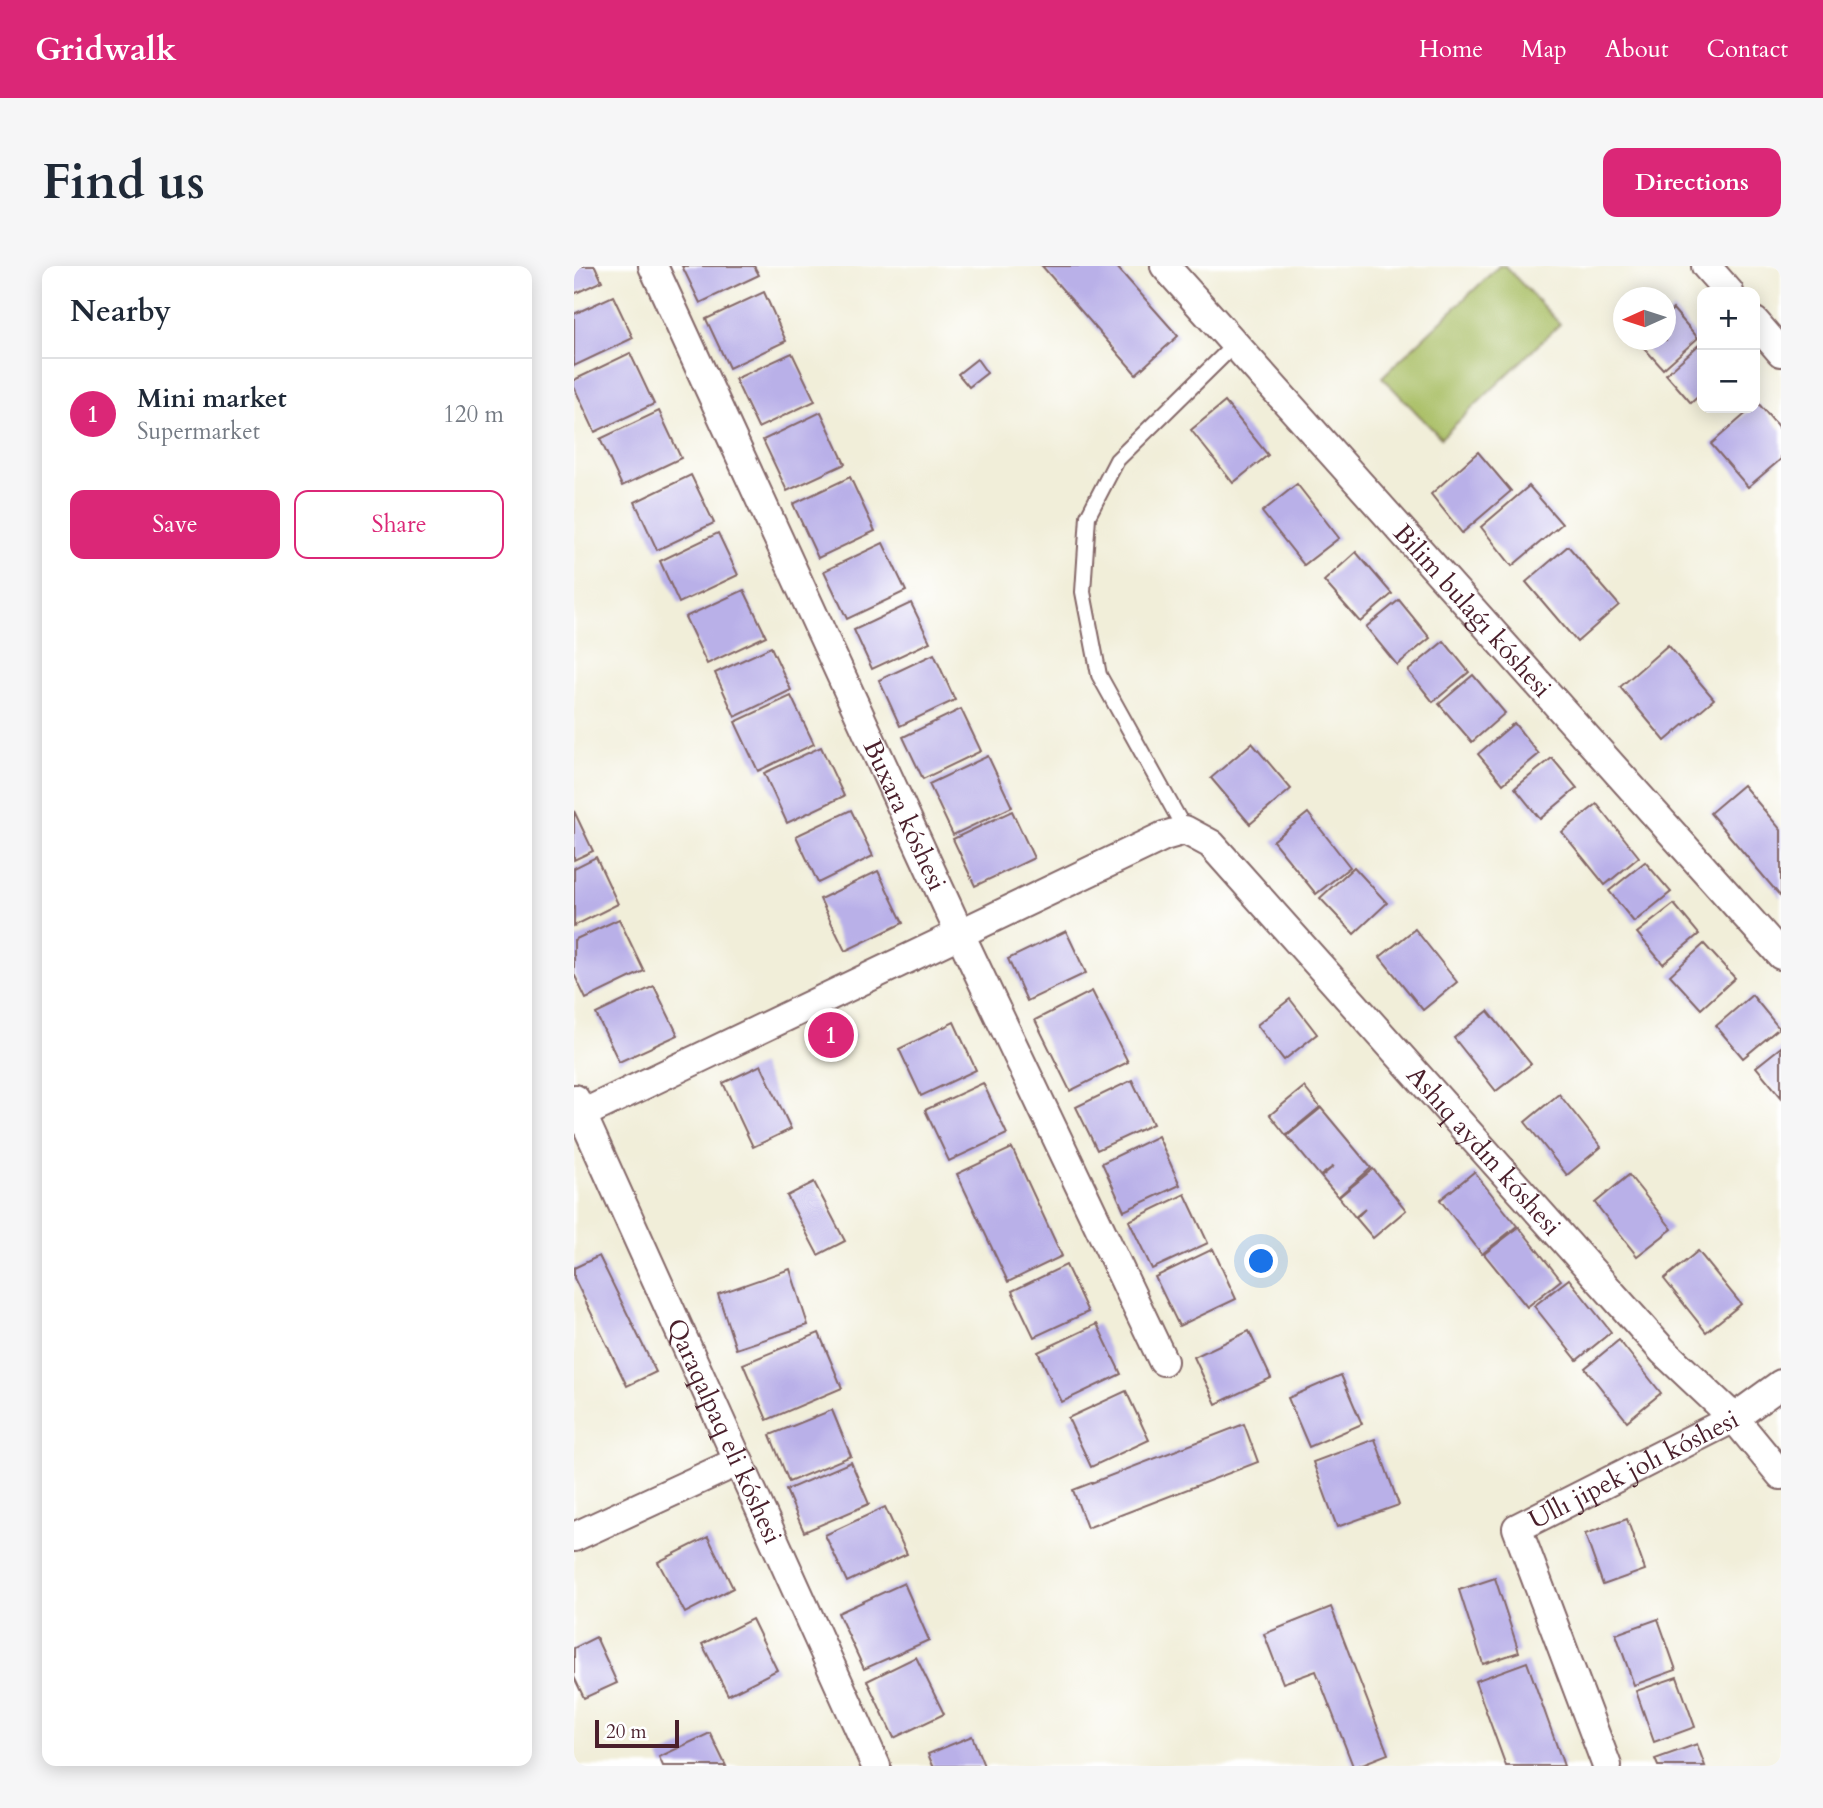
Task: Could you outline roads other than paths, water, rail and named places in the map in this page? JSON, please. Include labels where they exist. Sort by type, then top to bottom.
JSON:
[{"type":"street","name":"Buxara kóshesi","points":[[653,266],[960,934],[1163,1362]]},
{"type":"street","name":"Bilim bulaǵı kóshesi","points":[[1165,266],[1781,955]]},
{"type":"street","points":[[1706,266],[1725,287]]},
{"type":"street","points":[[1760,328],[1781,352]]},
{"type":"street","points":[[577,1109],[960,934],[1164,836],[1185,830]]},
{"type":"street","name":"Ashıq aydın kóshesi","points":[[1185,830],[1211,844],[1663,1352],[1734,1418],[1781,1475]]},
{"type":"street","name":"Qaraqalpaq eli kóshesi","points":[[577,1109],[876,1766]]},
{"type":"street","name":"Ullı jipek jolı kóshesi","points":[[1607,1766],[1517,1528],[1734,1418],[1781,1384]]},
{"type":"street","points":[[574,1537],[739,1461]]},
{"type":"lane","points":[[1185,830],[1100,675],[1083,592],[1088,516],[1117,460],[1234,345]]},
{"type":"place","name":"Mini market","points":[[831,1035]]}]
